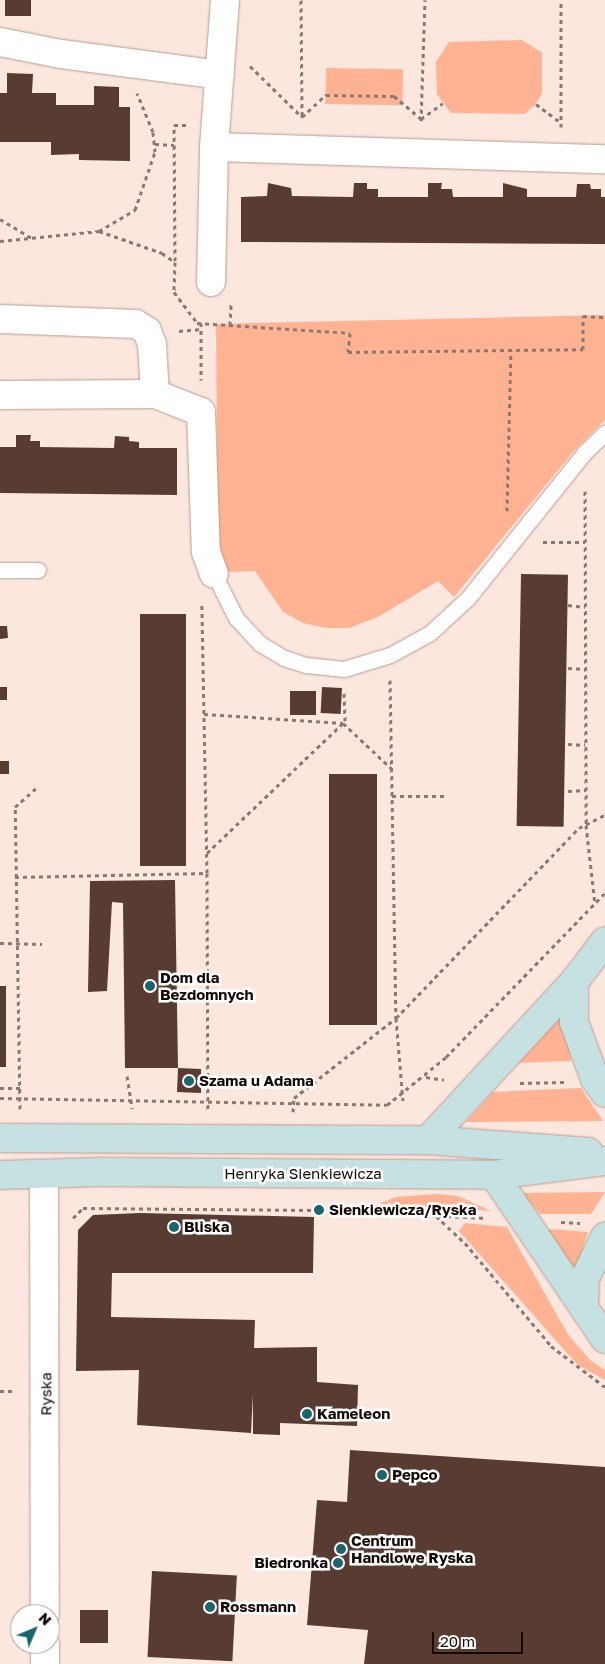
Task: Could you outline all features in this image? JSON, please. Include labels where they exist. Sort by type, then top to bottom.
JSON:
[{"type":"main road","points":[[428,1140],[574,982],[605,941]]},
{"type":"main road","points":[[574,982],[574,1022],[596,1079],[605,1093]]},
{"type":"main road","points":[[0,1138],[428,1140],[605,1153]]},
{"type":"main road","name":"Henryka Sienkiewicza","points":[[0,1175],[494,1175],[605,1161]]},
{"type":"main road","points":[[494,1175],[605,1339]]},
{"type":"main road","points":[[584,1306],[586,1278],[595,1230]]},
{"type":"street","points":[[211,282],[214,147],[225,0]]},
{"type":"street","points":[[0,42],[130,64],[220,68]]},
{"type":"street","points":[[214,147],[605,159]]},
{"type":"street","points":[[0,320],[136,324],[147,331],[152,344],[155,394]]},
{"type":"street","points":[[0,395],[155,394],[201,412],[206,552],[214,574]]},
{"type":"street","name":"Ryska","points":[[44,1174],[46,1219],[45,1604]]},
{"type":"lane","points":[[214,574],[236,618],[259,643],[306,665],[344,669],[390,655],[430,633],[468,598],[584,453],[605,433]]},
{"type":"lane","points":[[0,570],[38,570]]},
{"type":"path","points":[[300,0],[303,150]]},
{"type":"path","points":[[420,154],[425,0]]},
{"type":"path","points":[[561,0],[561,158]]},
{"type":"path","points":[[0,241],[99,231],[135,210],[152,168],[155,144],[147,114],[131,82],[130,64]]},
{"type":"path","points":[[220,68],[249,65],[302,117]]},
{"type":"path","points":[[302,117],[326,95],[394,96],[421,120]]},
{"type":"path","points":[[421,120],[443,103]]},
{"type":"path","points":[[536,104],[561,122]]},
{"type":"path","points":[[190,125],[174,125],[174,292],[197,323],[350,333],[348,352],[583,350],[583,316],[605,317]]},
{"type":"path","points":[[155,144],[174,145]]},
{"type":"path","points":[[0,219],[33,238]]},
{"type":"path","points":[[99,231],[154,250],[175,262]]},
{"type":"path","points":[[201,323],[201,412]]},
{"type":"path","points":[[511,350],[509,547],[585,542]]},
{"type":"path","points":[[584,453],[586,825],[595,904]]},
{"type":"path","points":[[208,1112],[207,873],[201,587],[214,574]]},
{"type":"path","points":[[568,605],[585,607]]},
{"type":"path","points":[[390,655],[396,1018],[403,1101]]},
{"type":"path","points":[[568,668],[585,669]]},
{"type":"path","points":[[206,853],[343,723],[344,669]]},
{"type":"path","points":[[204,714],[343,723],[392,768]]},
{"type":"path","points":[[568,744],[585,745]]},
{"type":"path","points":[[20,1114],[15,942],[15,808],[36,788]]},
{"type":"path","points":[[568,791],[586,790]]},
{"type":"path","points":[[392,796],[445,796]]},
{"type":"path","points":[[293,1115],[294,1098],[396,1018],[586,825],[605,815]]},
{"type":"path","points":[[15,877],[207,873]]},
{"type":"path","points":[[0,1098],[387,1105],[402,1092],[425,1077],[605,893]]},
{"type":"path","points":[[0,943],[42,944]]},
{"type":"path","points":[[127,1076],[133,1099],[132,1111]]},
{"type":"path","points":[[0,1088],[20,1088]]},
{"type":"path","points":[[46,1219],[73,1219],[83,1208],[319,1210],[525,1220],[595,1230]]},
{"type":"path","points":[[436,1216],[465,1244],[551,1346],[605,1387]]},
{"type":"path","points":[[0,1391],[12,1390]]},
{"type":"shaded area","points":[[522,40],[542,53],[542,93],[536,104],[524,114],[451,113],[437,94],[436,62],[449,42]]},
{"type":"shaded area","points":[[326,68],[403,69],[402,105],[325,104]]},
{"type":"shaded area","points":[[605,315],[605,420],[573,452],[454,597],[438,581],[378,617],[349,628],[327,628],[303,623],[283,612],[255,571],[228,572],[218,541],[216,324]]},
{"type":"shaded area","points":[[562,1000],[571,1061],[515,1063]]},
{"type":"shaded area","points":[[581,1088],[603,1121],[466,1122],[493,1092]]},
{"type":"shaded area","points":[[605,1192],[591,1214],[540,1214],[522,1193]]},
{"type":"shaded area","points":[[435,1194],[458,1196],[491,1211],[379,1204],[396,1197]]},
{"type":"shaded area","points":[[465,1223],[507,1227],[569,1336],[591,1361],[605,1370],[605,1380],[578,1365],[559,1344],[459,1231]]},
{"type":"shaded area","points":[[548,1229],[588,1232],[573,1279]]},
{"type":"building","points":[[5,0],[31,0],[31,16],[5,16]]},
{"type":"building","points":[[7,73],[33,74],[32,93],[56,93],[56,105],[94,105],[94,86],[119,87],[119,107],[130,107],[130,161],[79,160],[79,154],[51,155],[51,142],[0,142],[0,93],[7,93]]},
{"type":"building","points":[[268,183],[291,188],[292,196],[353,197],[354,183],[367,183],[367,189],[378,189],[378,197],[428,197],[428,183],[442,183],[441,189],[452,189],[453,197],[503,197],[503,183],[527,189],[527,197],[576,197],[577,184],[590,184],[591,189],[601,189],[601,197],[605,197],[605,244],[241,242],[241,197],[267,196]]},
{"type":"building","points":[[16,435],[31,435],[30,441],[40,441],[40,447],[114,448],[115,436],[129,437],[129,441],[139,442],[139,448],[177,448],[177,495],[0,493],[0,447],[16,447]]},
{"type":"building","points":[[521,574],[568,575],[564,827],[517,826]]},
{"type":"building","points":[[140,614],[186,614],[186,866],[140,866]]},
{"type":"building","points":[[0,626],[7,626],[8,638],[0,639]]},
{"type":"building","points":[[0,687],[7,687],[7,700],[0,700]]},
{"type":"building","points":[[322,687],[342,688],[341,714],[321,713]]},
{"type":"building","points":[[290,691],[316,691],[316,715],[290,715]]},
{"type":"building","points":[[0,761],[9,761],[9,774],[0,774]]},
{"type":"building","points":[[329,774],[377,774],[377,1025],[329,1025]]},
{"type":"building","name":"Dom dla Bezdomnych","points":[[175,880],[178,1068],[125,1068],[123,903],[112,902],[107,991],[88,992],[90,881]]},
{"type":"building","points":[[0,986],[6,986],[6,1067],[0,1067]]},
{"type":"building","name":"Szama u Adama","points":[[178,1068],[201,1069],[201,1093],[177,1092]]},
{"type":"building","points":[[140,1213],[314,1217],[313,1273],[112,1273],[111,1317],[255,1320],[254,1348],[317,1347],[317,1382],[358,1385],[357,1426],[280,1423],[280,1435],[253,1434],[253,1394],[251,1433],[137,1425],[139,1370],[76,1371],[78,1230],[93,1215]]},
{"type":"building","points":[[350,1450],[605,1467],[605,1664],[364,1664],[368,1630],[307,1625],[317,1500],[347,1502]]},
{"type":"building","points":[[152,1571],[237,1575],[232,1661],[147,1657]]},
{"type":"building","points":[[80,1610],[108,1610],[108,1643],[80,1643]]},
{"type":"place","name":"Dom dla Bezdomnych","points":[[150,986]]},
{"type":"place","name":"Szama u Adama","points":[[189,1081]]},
{"type":"place","name":"Sienkiewicza/Ryska","points":[[319,1210]]},
{"type":"place","name":"Bliska","points":[[174,1227]]},
{"type":"place","name":"Kameleon","points":[[307,1414]]},
{"type":"place","name":"Pepco","points":[[382,1475]]},
{"type":"place","name":"Centrum Handlowe Ryska","points":[[341,1549]]},
{"type":"place","name":"Biedronka","points":[[338,1563]]},
{"type":"place","name":"Rossmann","points":[[210,1607]]}]
